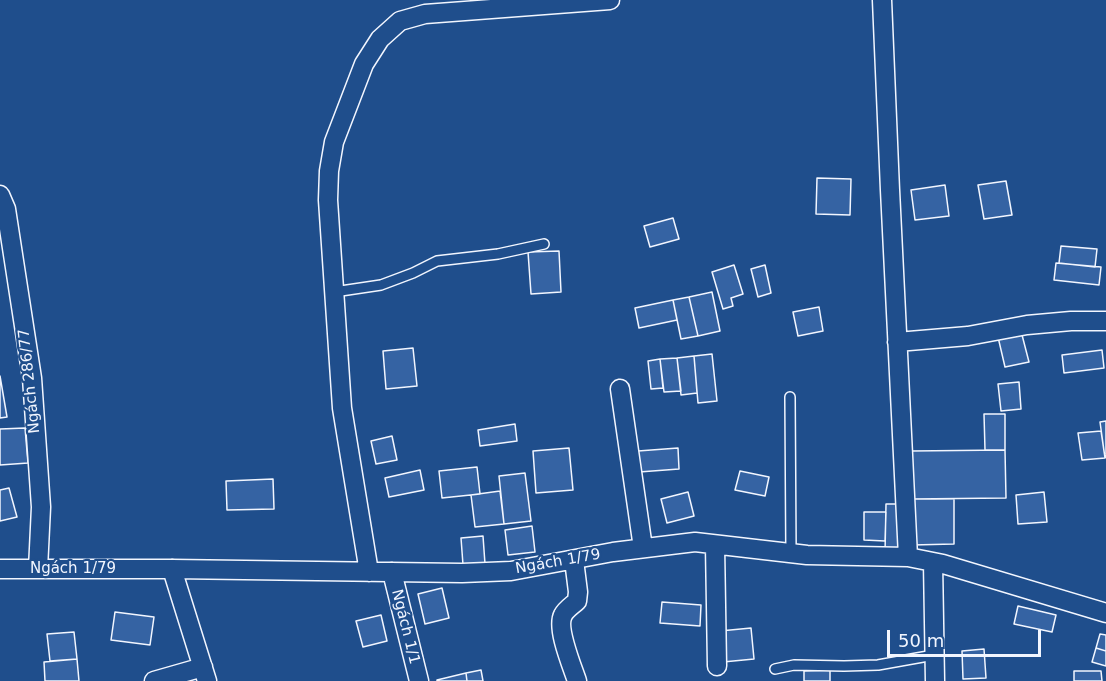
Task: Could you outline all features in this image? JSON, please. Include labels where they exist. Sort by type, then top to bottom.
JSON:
[{"type":"street","points":[[369,572],[342,408],[328,200],[329,171],[334,142],[364,64],[380,39],[400,21],[425,14],[610,0]]},
{"type":"street","points":[[882,0],[908,557]]},
{"type":"street","name":"Ngách 286/77","points":[[0,193],[6,209],[32,378],[41,507],[38,569]]},
{"type":"street","points":[[897,342],[968,336],[1027,325],[1106,321]]},
{"type":"street","points":[[620,389],[643,548]]},
{"type":"street","name":"Ngách 1/79","points":[[0,569],[462,573],[511,571],[643,548],[695,542],[807,555],[908,557],[933,562],[1106,612]]},
{"type":"street","points":[[715,544],[717,666]]},
{"type":"street","points":[[574,560],[578,601],[564,613],[560,622],[577,681]]},
{"type":"street","points":[[933,562],[935,681]]},
{"type":"street","points":[[154,681],[205,674],[172,569]]},
{"type":"street","name":"Ngách 1/1","points":[[392,572],[419,681]]},
{"type":"lane","points":[[334,292],[381,285],[436,261],[498,254],[544,244]]},
{"type":"lane","points":[[790,397],[791,553]]},
{"type":"lane","points":[[775,669],[794,665],[878,664],[934,655]]},
{"type":"building","points":[[817,178],[851,179],[850,215],[816,214]]},
{"type":"building","points":[[1006,181],[1012,215],[984,219],[978,185]]},
{"type":"building","points":[[945,185],[949,216],[915,220],[911,190]]},
{"type":"building","points":[[673,218],[679,239],[650,247],[644,226]]},
{"type":"building","points":[[1061,246],[1097,249],[1095,267],[1059,263]]},
{"type":"building","points":[[559,251],[561,292],[531,294],[528,252]]},
{"type":"building","points":[[1056,263],[1101,267],[1099,285],[1054,280]]},
{"type":"building","points":[[734,265],[743,294],[731,298],[733,306],[723,309],[712,272]]},
{"type":"building","points":[[765,265],[771,293],[758,297],[751,269]]},
{"type":"building","points":[[712,292],[720,331],[698,336],[689,297]]},
{"type":"building","points":[[689,297],[698,336],[681,339],[673,300]]},
{"type":"building","points":[[673,300],[677,320],[639,328],[635,308]]},
{"type":"building","points":[[819,307],[823,331],[798,336],[793,312]]},
{"type":"building","points":[[1021,331],[1029,362],[1005,367],[998,337]]},
{"type":"building","points":[[413,348],[417,386],[386,389],[383,351]]},
{"type":"building","points":[[1102,350],[1104,368],[1064,373],[1062,355]]},
{"type":"building","points":[[712,354],[717,401],[698,403],[694,356]]},
{"type":"building","points":[[694,356],[697,393],[681,395],[677,358]]},
{"type":"building","points":[[677,358],[681,391],[664,392],[660,359]]},
{"type":"building","points":[[660,359],[663,388],[651,389],[648,361]]},
{"type":"building","points":[[0,376],[7,417],[0,418]]},
{"type":"building","points":[[1019,382],[1021,409],[1001,411],[998,384]]},
{"type":"building","points":[[984,414],[1005,414],[1005,450],[985,450]]},
{"type":"building","points":[[1106,421],[1106,457],[1105,458],[1100,422]]},
{"type":"building","points":[[515,424],[517,441],[480,446],[478,430]]},
{"type":"building","points":[[25,428],[28,463],[0,465],[0,429]]},
{"type":"building","points":[[1101,431],[1105,458],[1082,460],[1078,433]]},
{"type":"building","points":[[392,436],[397,460],[376,464],[371,441]]},
{"type":"building","points":[[569,448],[573,490],[536,493],[533,451]]},
{"type":"building","points":[[678,448],[679,469],[639,472],[638,451]]},
{"type":"building","points":[[1005,450],[1006,498],[911,499],[911,451]]},
{"type":"building","points":[[477,467],[480,494],[442,498],[439,471]]},
{"type":"building","points":[[420,470],[424,490],[389,497],[385,478]]},
{"type":"building","points":[[740,471],[769,477],[765,496],[735,490]]},
{"type":"building","points":[[525,473],[531,521],[504,524],[499,476]]},
{"type":"building","points":[[273,479],[274,509],[227,510],[226,481]]},
{"type":"building","points":[[9,488],[17,517],[0,521],[0,490]]},
{"type":"building","points":[[500,491],[504,524],[475,527],[471,495]]},
{"type":"building","points":[[688,492],[694,516],[667,523],[661,499]]},
{"type":"building","points":[[1044,492],[1047,522],[1018,524],[1016,495]]},
{"type":"building","points":[[911,499],[954,499],[954,544],[912,545]]},
{"type":"building","points":[[886,504],[902,504],[901,553],[885,553]]},
{"type":"building","points":[[864,512],[886,512],[885,541],[864,540]]},
{"type":"building","points":[[532,526],[535,552],[508,555],[505,530]]},
{"type":"building","points":[[483,536],[485,564],[463,565],[461,538]]},
{"type":"building","points":[[442,588],[449,618],[425,624],[418,594]]},
{"type":"building","points":[[662,602],[701,605],[700,626],[660,623]]},
{"type":"building","points":[[1018,606],[1056,615],[1052,632],[1014,624]]},
{"type":"building","points":[[115,612],[154,617],[150,645],[111,640]]},
{"type":"building","points":[[381,615],[387,641],[363,647],[356,621]]},
{"type":"building","points":[[751,628],[754,659],[723,662],[720,631]]},
{"type":"building","points":[[74,632],[77,659],[50,661],[47,634]]},
{"type":"building","points":[[1100,634],[1106,635],[1106,651],[1096,648]]},
{"type":"building","points":[[1096,648],[1106,651],[1106,666],[1092,662]]},
{"type":"building","points":[[984,649],[986,678],[963,679],[962,651]]},
{"type":"building","points":[[77,659],[79,681],[45,681],[44,662]]},
{"type":"building","points":[[481,670],[483,681],[467,681],[466,673]]},
{"type":"building","points":[[830,670],[830,681],[804,681],[804,671]]},
{"type":"building","points":[[1074,671],[1101,671],[1102,681],[1074,681]]},
{"type":"building","points":[[466,673],[467,681],[437,681],[437,680]]}]
